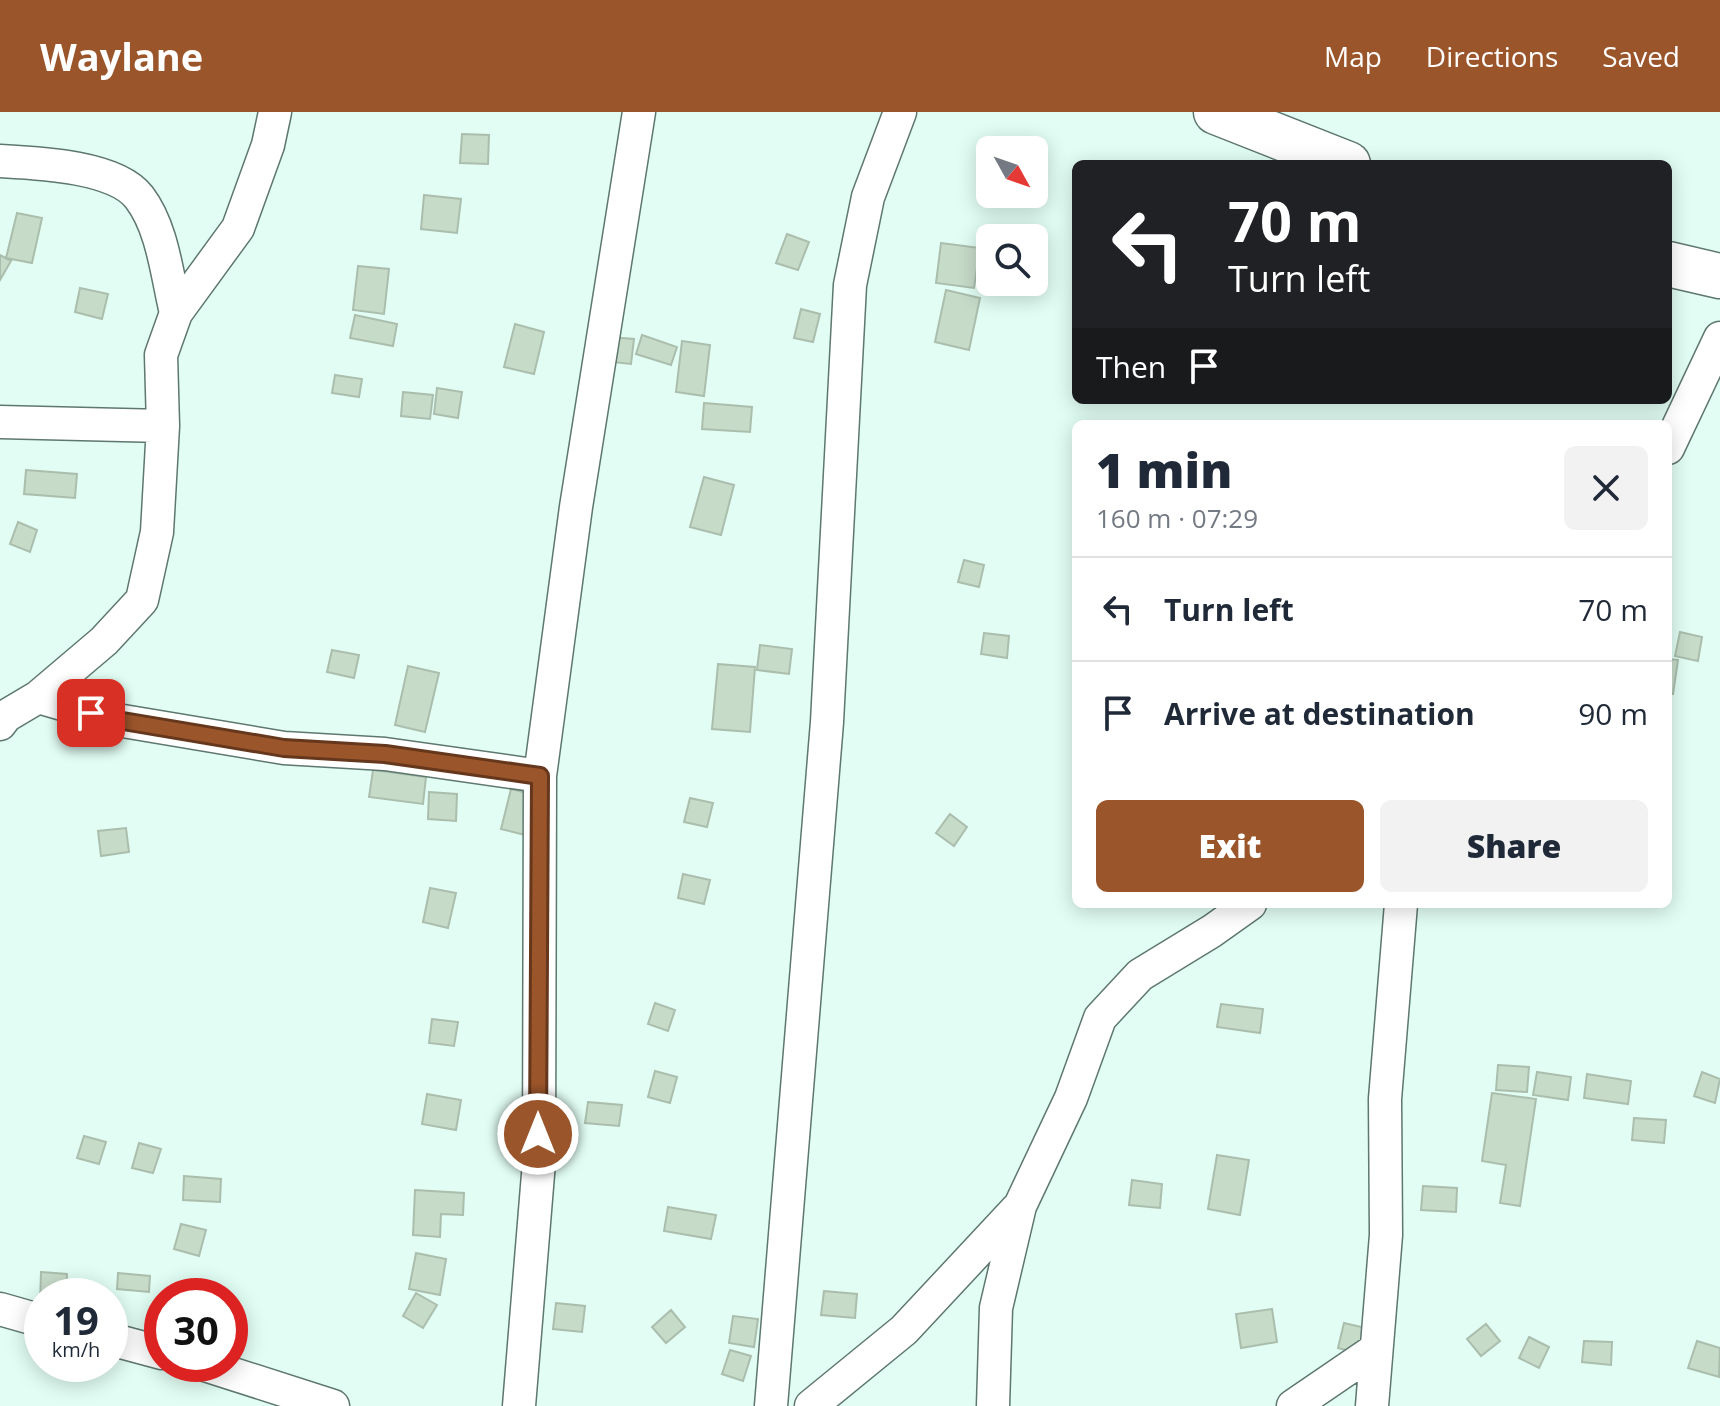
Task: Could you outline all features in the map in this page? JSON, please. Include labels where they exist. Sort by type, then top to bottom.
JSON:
[{"type":"highway","points":[[1216,112],[1338,160]]},
{"type":"highway","points":[[1672,265],[1720,276]]},
{"type":"street","points":[[0,724],[6,716],[38,697],[104,641],[142,600],[157,532],[163,426],[161,355],[176,313],[238,228],[268,145],[275,112]]},
{"type":"street","points":[[519,1406],[539,1162],[540,776],[576,507],[639,112]]},
{"type":"street","points":[[771,1406],[827,722],[850,285],[868,197],[900,112]]},
{"type":"street","points":[[0,161],[62,164],[129,187],[141,199],[157,234],[176,313]]},
{"type":"street","points":[[1672,440],[1720,338]]},
{"type":"street","points":[[0,422],[163,426]]},
{"type":"street","points":[[38,697],[117,720],[284,748],[385,754],[540,776]]},
{"type":"street","points":[[993,1406],[996,1308],[1020,1206],[1071,1098],[1100,1018],[1140,975],[1244,908]]},
{"type":"street","points":[[1372,1406],[1386,1235],[1385,1099],[1401,908]]},
{"type":"street","points":[[811,1406],[904,1330],[1020,1206]]},
{"type":"street","points":[[0,1309],[24,1316]]},
{"type":"street","points":[[1293,1406],[1375,1350]]},
{"type":"street","points":[[248,1379],[333,1406]]},
{"type":"building","points":[[462,134],[489,135],[488,164],[460,163]]},
{"type":"building","points":[[424,195],[461,199],[457,233],[421,229]]},
{"type":"building","points":[[17,213],[42,218],[32,263],[6,258]]},
{"type":"building","points":[[787,234],[809,242],[798,270],[776,263]]},
{"type":"building","points":[[941,243],[976,247],[974,288],[936,283]]},
{"type":"building","points":[[0,255],[11,261],[0,280]]},
{"type":"building","points":[[358,266],[389,269],[384,314],[353,310]]},
{"type":"building","points":[[80,288],[108,294],[102,319],[75,312]]},
{"type":"building","points":[[946,290],[980,298],[969,350],[935,342]]},
{"type":"building","points":[[801,309],[820,314],[813,342],[794,338]]},
{"type":"building","points":[[355,315],[397,324],[393,346],[350,338]]},
{"type":"building","points":[[515,324],[544,332],[534,374],[504,367]]},
{"type":"building","points":[[642,335],[677,347],[671,365],[636,354]]},
{"type":"building","points":[[597,336],[634,339],[631,364],[595,360]]},
{"type":"building","points":[[682,341],[710,345],[704,396],[676,392]]},
{"type":"building","points":[[335,375],[362,379],[359,397],[332,393]]},
{"type":"building","points":[[437,388],[462,392],[458,418],[434,414]]},
{"type":"building","points":[[403,392],[433,395],[430,419],[401,416]]},
{"type":"building","points":[[704,403],[752,407],[750,432],[702,429]]},
{"type":"building","points":[[26,470],[77,474],[75,498],[24,494]]},
{"type":"building","points":[[704,477],[734,485],[721,535],[690,527]]},
{"type":"building","points":[[18,522],[37,530],[30,552],[10,544]]},
{"type":"building","points":[[964,560],[984,565],[979,587],[958,582]]},
{"type":"building","points":[[1680,632],[1702,637],[1698,661],[1675,656]]},
{"type":"building","points":[[984,633],[1009,636],[1007,658],[981,654]]},
{"type":"building","points":[[760,645],[792,649],[789,674],[757,670]]},
{"type":"building","points":[[332,650],[359,655],[354,678],[327,672]]},
{"type":"building","points":[[1672,659],[1678,660],[1672,694]]},
{"type":"building","points":[[718,664],[755,667],[750,732],[712,729]]},
{"type":"building","points":[[408,666],[439,673],[425,732],[395,725]]},
{"type":"building","points":[[373,770],[426,777],[423,804],[369,797]]},
{"type":"building","points":[[511,789],[535,795],[525,835],[501,829]]},
{"type":"building","points":[[429,792],[457,794],[456,821],[428,819]]},
{"type":"building","points":[[690,798],[713,803],[707,827],[684,822]]},
{"type":"building","points":[[950,814],[967,827],[954,846],[936,833]]},
{"type":"building","points":[[126,828],[129,852],[101,856],[98,831]]},
{"type":"building","points":[[683,874],[710,880],[704,904],[678,898]]},
{"type":"building","points":[[430,888],[456,893],[448,928],[423,922]]},
{"type":"building","points":[[655,1003],[675,1010],[668,1031],[648,1024]]},
{"type":"building","points":[[1221,1004],[1263,1009],[1260,1033],[1217,1027]]},
{"type":"building","points":[[432,1019],[458,1022],[454,1046],[429,1043]]},
{"type":"building","points":[[1498,1065],[1529,1067],[1527,1092],[1496,1090]]},
{"type":"building","points":[[655,1071],[677,1077],[670,1103],[648,1097]]},
{"type":"building","points":[[1537,1072],[1571,1077],[1568,1100],[1533,1095]]},
{"type":"building","points":[[1702,1072],[1720,1079],[1715,1103],[1694,1096]]},
{"type":"building","points":[[1587,1074],[1631,1081],[1628,1104],[1584,1098]]},
{"type":"building","points":[[1492,1093],[1536,1099],[1520,1206],[1500,1203],[1506,1165],[1482,1161]]},
{"type":"building","points":[[427,1094],[461,1100],[456,1130],[422,1124]]},
{"type":"building","points":[[588,1102],[622,1105],[619,1126],[585,1123]]},
{"type":"building","points":[[1634,1118],[1666,1120],[1664,1143],[1632,1140]]},
{"type":"building","points":[[84,1136],[106,1142],[99,1164],[77,1158]]},
{"type":"building","points":[[139,1143],[161,1149],[153,1173],[132,1168]]},
{"type":"building","points":[[1217,1155],[1249,1160],[1240,1215],[1208,1209]]},
{"type":"building","points":[[184,1176],[221,1179],[220,1202],[183,1200]]},
{"type":"building","points":[[1132,1180],[1162,1184],[1160,1208],[1129,1205]]},
{"type":"building","points":[[1423,1186],[1457,1188],[1456,1212],[1421,1210]]},
{"type":"building","points":[[415,1190],[464,1193],[463,1215],[441,1214],[440,1237],[413,1235]]},
{"type":"building","points":[[668,1207],[716,1215],[711,1239],[664,1231]]},
{"type":"building","points":[[181,1224],[206,1230],[199,1256],[174,1249]]},
{"type":"building","points":[[416,1253],[446,1259],[440,1295],[409,1289]]},
{"type":"building","points":[[41,1272],[67,1274],[67,1278],[41,1278]]},
{"type":"building","points":[[118,1273],[150,1276],[144,1278],[144,1292],[128,1290],[128,1278],[118,1278]]},
{"type":"building","points":[[824,1291],[857,1294],[855,1318],[821,1315]]},
{"type":"building","points":[[416,1293],[437,1305],[423,1328],[403,1316]]},
{"type":"building","points":[[556,1303],[585,1306],[582,1332],[553,1329]]},
{"type":"building","points":[[1272,1309],[1277,1342],[1241,1348],[1236,1314]]},
{"type":"building","points":[[671,1310],[685,1327],[666,1343],[652,1327]]},
{"type":"building","points":[[733,1316],[758,1319],[754,1347],[729,1343]]},
{"type":"building","points":[[1344,1323],[1370,1329],[1364,1355],[1338,1348]]},
{"type":"building","points":[[1486,1324],[1500,1341],[1481,1356],[1467,1339]]},
{"type":"building","points":[[1529,1337],[1549,1347],[1539,1368],[1519,1358]]},
{"type":"building","points":[[1584,1341],[1612,1342],[1611,1365],[1582,1362]]},
{"type":"building","points":[[1697,1341],[1720,1348],[1719,1377],[1688,1368]]},
{"type":"building","points":[[730,1350],[751,1356],[743,1381],[722,1374]]},
{"type":"route","points":[[91,713],[284,748],[385,754],[540,776],[538,1134]]}]
